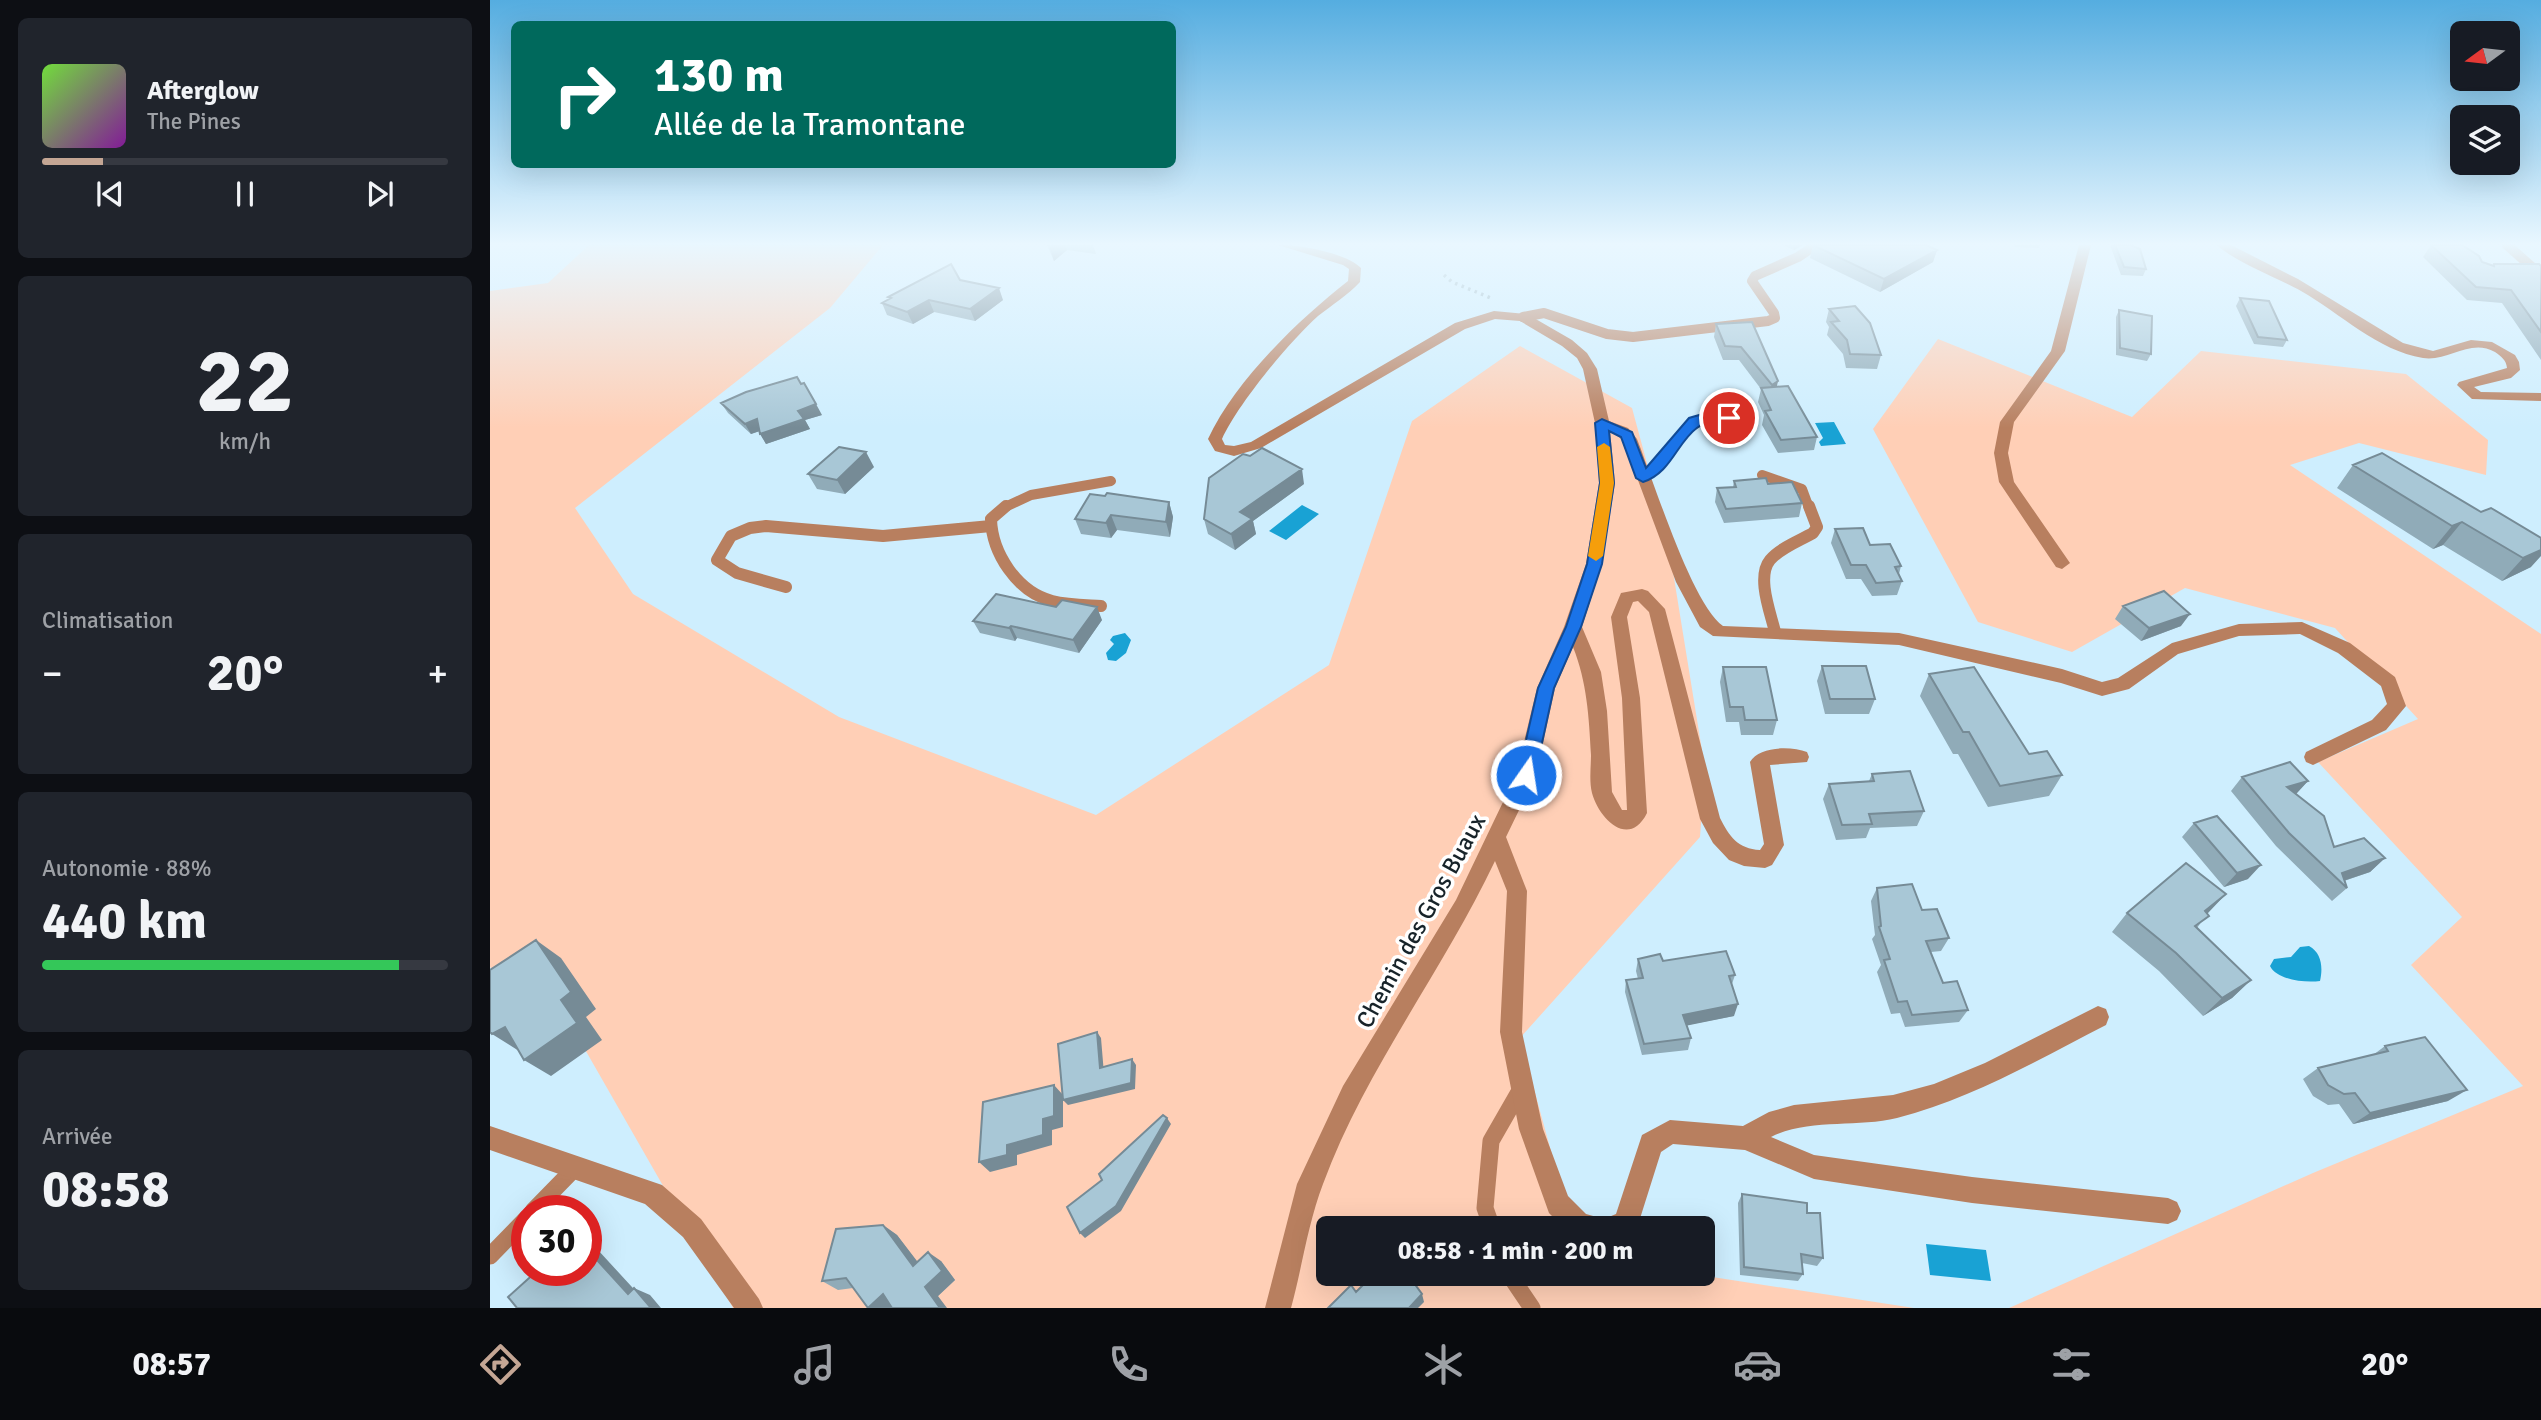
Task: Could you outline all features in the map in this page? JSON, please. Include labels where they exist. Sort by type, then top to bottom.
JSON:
[{"type":"street","points":[[1322,306],[1312,314],[1226,415],[1215,439],[1216,444],[1225,451],[1256,445],[1270,438],[1460,326],[1478,318],[1516,316]]},
{"type":"street","points":[[2062,563],[2007,482],[2001,453],[2007,422],[2057,351],[2069,306]]},
{"type":"street","points":[[2336,306],[2401,349],[2427,355],[2477,343],[2487,344],[2511,358],[2513,370],[2495,378],[2464,385],[2477,396],[2541,397]]},
{"type":"street","name":"Chemin des Gros Buaux","points":[[1278,1308],[1310,1184],[1351,1094],[1463,907],[1526,775],[1546,688],[1573,627],[1594,564],[1607,483],[1602,423],[1595,382],[1582,356],[1567,343],[1516,316]]},
{"type":"street","points":[[1602,423],[1627,435],[1684,582],[1706,623],[1714,630],[1725,633],[1775,632],[1899,639],[2062,676],[2102,689],[2123,684],[2172,649],[2239,630],[2302,628],[2344,648],[2389,682],[2397,706],[2379,725],[2314,757]]},
{"type":"street","points":[[1573,627],[1592,673],[1598,711],[1602,793],[1615,816],[1627,823],[1637,813],[1631,698],[1619,617],[1627,597],[1642,595],[1657,609],[1710,819],[1725,848],[1746,859],[1765,859],[1774,845],[1760,762],[1765,758],[1800,757]]},
{"type":"street","points":[[1497,839],[1517,891],[1511,1032],[1531,1129],[1558,1204],[1570,1216]]},
{"type":"street","points":[[1745,1138],[1769,1124],[1794,1117],[1893,1107],[1934,1096],[1993,1071],[2098,1017]]},
{"type":"street","points":[[1628,1216],[1651,1144],[1670,1132],[1745,1138],[1814,1167],[1972,1190],[2168,1211]]},
{"type":"street","points":[[490,1138],[653,1194],[692,1228],[750,1308]]},
{"type":"lane","points":[[1516,316],[1544,313],[1607,334],[1633,338],[1768,321],[1775,318],[1769,306]]},
{"type":"lane","points":[[1643,478],[1658,466],[1694,421],[1713,415],[1729,418],[1746,430]]},
{"type":"lane","points":[[1762,475],[1802,489],[1817,527],[1813,534],[1770,559],[1765,566],[1764,575],[1775,632]]},
{"type":"lane","points":[[1101,606],[1038,596],[1002,561],[992,536],[991,519],[1009,501],[1030,494],[1111,481]]},
{"type":"lane","points":[[786,587],[737,573],[718,560],[721,548],[733,534],[757,527],[778,526],[863,536],[909,536],[991,526]]},
{"type":"lane","points":[[1488,1216],[1485,1208],[1491,1141],[1522,1087]]},
{"type":"lane","points":[[549,1195],[575,1168]]},
{"type":"lane","points":[[490,1256],[511,1234]]},
{"type":"lane","points":[[1517,1286],[1532,1308]]},
{"type":"path","points":[[1505,306],[1516,316]]},
{"type":"shaded area","points":[[490,306],[832,306],[575,508],[633,594],[839,717],[1096,815],[1329,665],[1412,421],[1520,346],[1632,408],[1668,541],[1705,769],[1700,837],[1520,1038],[1569,1216],[1316,1216],[1316,1286],[1715,1286],[1715,1277],[1914,1308],[733,1308],[583,1046],[490,967]]},
{"type":"shaded area","points":[[1938,339],[2132,417],[2201,351],[2406,374],[2488,440],[2486,475],[2359,443],[2290,465],[2541,634],[2541,1308],[2009,1308],[2313,1173],[2523,1086],[2411,965],[2462,917],[2318,762],[2418,719],[2335,628],[2185,588],[2072,652],[1978,622],[1873,429]]},
{"type":"water","points":[[1834,422],[1846,444],[1821,446],[1819,442],[1823,438],[1815,423]]},
{"type":"water","points":[[1302,505],[1319,514],[1286,540],[1269,531]]},
{"type":"water","points":[[1125,633],[1131,640],[1126,653],[1116,661],[1108,660],[1106,653],[1114,644],[1110,640],[1113,636]]},
{"type":"water","points":[[2309,946],[2317,953],[2320,961],[2320,981],[2299,981],[2285,977],[2270,966],[2274,959],[2291,957],[2300,947]]},
{"type":"water","points":[[1926,1244],[1986,1250],[1991,1281],[1930,1275]]},
{"type":"building","points":[[890,306],[918,306],[907,312]]},
{"type":"building","points":[[1855,306],[1870,323],[1881,355],[1850,354],[1847,340],[1831,322],[1839,321],[1829,309]]},
{"type":"building","points":[[2244,306],[2271,306],[2287,340],[2258,337]]},
{"type":"building","points":[[2522,306],[2541,306],[2541,332]]},
{"type":"building","points":[[2119,310],[2152,316],[2151,354],[2120,348]]},
{"type":"building","points":[[1752,322],[1778,381],[1772,385],[1741,347],[1725,346],[1716,324]]},
{"type":"building","points":[[797,377],[801,384],[804,383],[816,404],[798,411],[804,419],[760,434],[757,419],[745,424],[721,403],[746,392]]},
{"type":"building","points":[[1788,386],[1817,437],[1781,440],[1765,411],[1771,410],[1761,388]]},
{"type":"building","points":[[839,447],[866,452],[837,480],[808,474]]},
{"type":"building","points":[[1262,448],[1302,469],[1240,512],[1252,519],[1231,534],[1204,519],[1209,478],[1243,454],[1250,456]]},
{"type":"building","points":[[2382,453],[2481,512],[2491,508],[2541,538],[2541,550],[2523,558],[2462,522],[2452,526],[2353,465]]},
{"type":"building","points":[[1766,478],[1768,484],[1792,482],[1802,503],[1726,509],[1717,488],[1736,487],[1734,481]]},
{"type":"building","points":[[1107,493],[1169,502],[1166,522],[1111,515],[1106,523],[1075,519],[1090,494],[1105,496]]},
{"type":"building","points":[[1863,528],[1870,545],[1890,544],[1901,566],[1895,567],[1902,581],[1876,583],[1866,565],[1851,565],[1835,529]]},
{"type":"building","points":[[2164,591],[2190,614],[2149,628],[2123,606]]},
{"type":"building","points":[[996,594],[1056,607],[1062,600],[1097,607],[1073,640],[1011,626],[1009,628],[973,621]]},
{"type":"building","points":[[1822,666],[1866,666],[1875,699],[1830,699]]},
{"type":"building","points":[[1723,667],[1766,667],[1777,720],[1745,720],[1743,707],[1730,707]]},
{"type":"building","points":[[1974,667],[2029,754],[2047,751],[2062,775],[2000,786],[1969,732],[1963,732],[1929,674]]},
{"type":"building","points":[[2290,762],[2308,781],[2287,787],[2324,816],[2334,847],[2364,838],[2385,858],[2342,873],[2347,888],[2289,833],[2242,777]]},
{"type":"building","points":[[1910,771],[1924,811],[1869,814],[1872,824],[1842,825],[1829,784],[1874,781],[1872,774]]},
{"type":"building","points":[[2217,816],[2261,865],[2237,873],[2194,823]]},
{"type":"building","points":[[2186,863],[2226,894],[2205,911],[2209,916],[2195,926],[2251,980],[2222,998],[2176,953],[2127,913]]},
{"type":"building","points":[[1912,884],[1922,910],[1937,909],[1949,938],[1926,941],[1943,983],[1957,981],[1968,1010],[1912,1015],[1907,1001],[1898,1002],[1884,960],[1890,959],[1879,927],[1877,888]]},
{"type":"building","points":[[536,940],[571,992],[561,1000],[577,1023],[524,1060],[505,1027],[492,1034],[490,1032],[490,970]]},
{"type":"building","points":[[1726,951],[1735,975],[1729,976],[1738,1004],[1683,1015],[1691,1038],[1644,1044],[1626,980],[1643,978],[1638,959],[1660,954],[1663,961]]},
{"type":"building","points":[[1097,1032],[1100,1068],[1132,1059],[1131,1083],[1063,1100],[1058,1044]]},
{"type":"building","points":[[2425,1037],[2467,1090],[2370,1113],[2355,1093],[2344,1094],[2328,1085],[2318,1068],[2388,1051],[2385,1046]]},
{"type":"building","points":[[1054,1085],[1054,1116],[1043,1119],[1043,1135],[1007,1145],[1007,1155],[979,1162],[983,1102]]},
{"type":"building","points":[[1163,1115],[1167,1118],[1116,1206],[1080,1233],[1067,1207],[1102,1180],[1099,1174]]},
{"type":"building","points":[[1742,1194],[1807,1203],[1807,1213],[1820,1213],[1823,1258],[1801,1254],[1803,1274],[1744,1267]]},
{"type":"building","points":[[883,1225],[913,1266],[928,1252],[942,1271],[925,1287],[940,1308],[892,1308],[883,1294],[868,1308],[846,1278],[822,1281],[836,1229]]},
{"type":"building","points":[[602,1266],[628,1294],[634,1288],[651,1308],[517,1308],[508,1297],[520,1286],[602,1286]]},
{"type":"building","points":[[1350,1286],[1356,1292],[1362,1286],[1416,1286],[1422,1294],[1409,1308],[1328,1308]]},
{"type":"slow traffic","points":[[1596,556],[1607,483],[1604,447]]},
{"type":"route","points":[[1526,775],[1546,688],[1573,627],[1594,564],[1607,483],[1602,423],[1623,431],[1630,439],[1643,478],[1658,466],[1694,421],[1713,415],[1729,418]]}]
